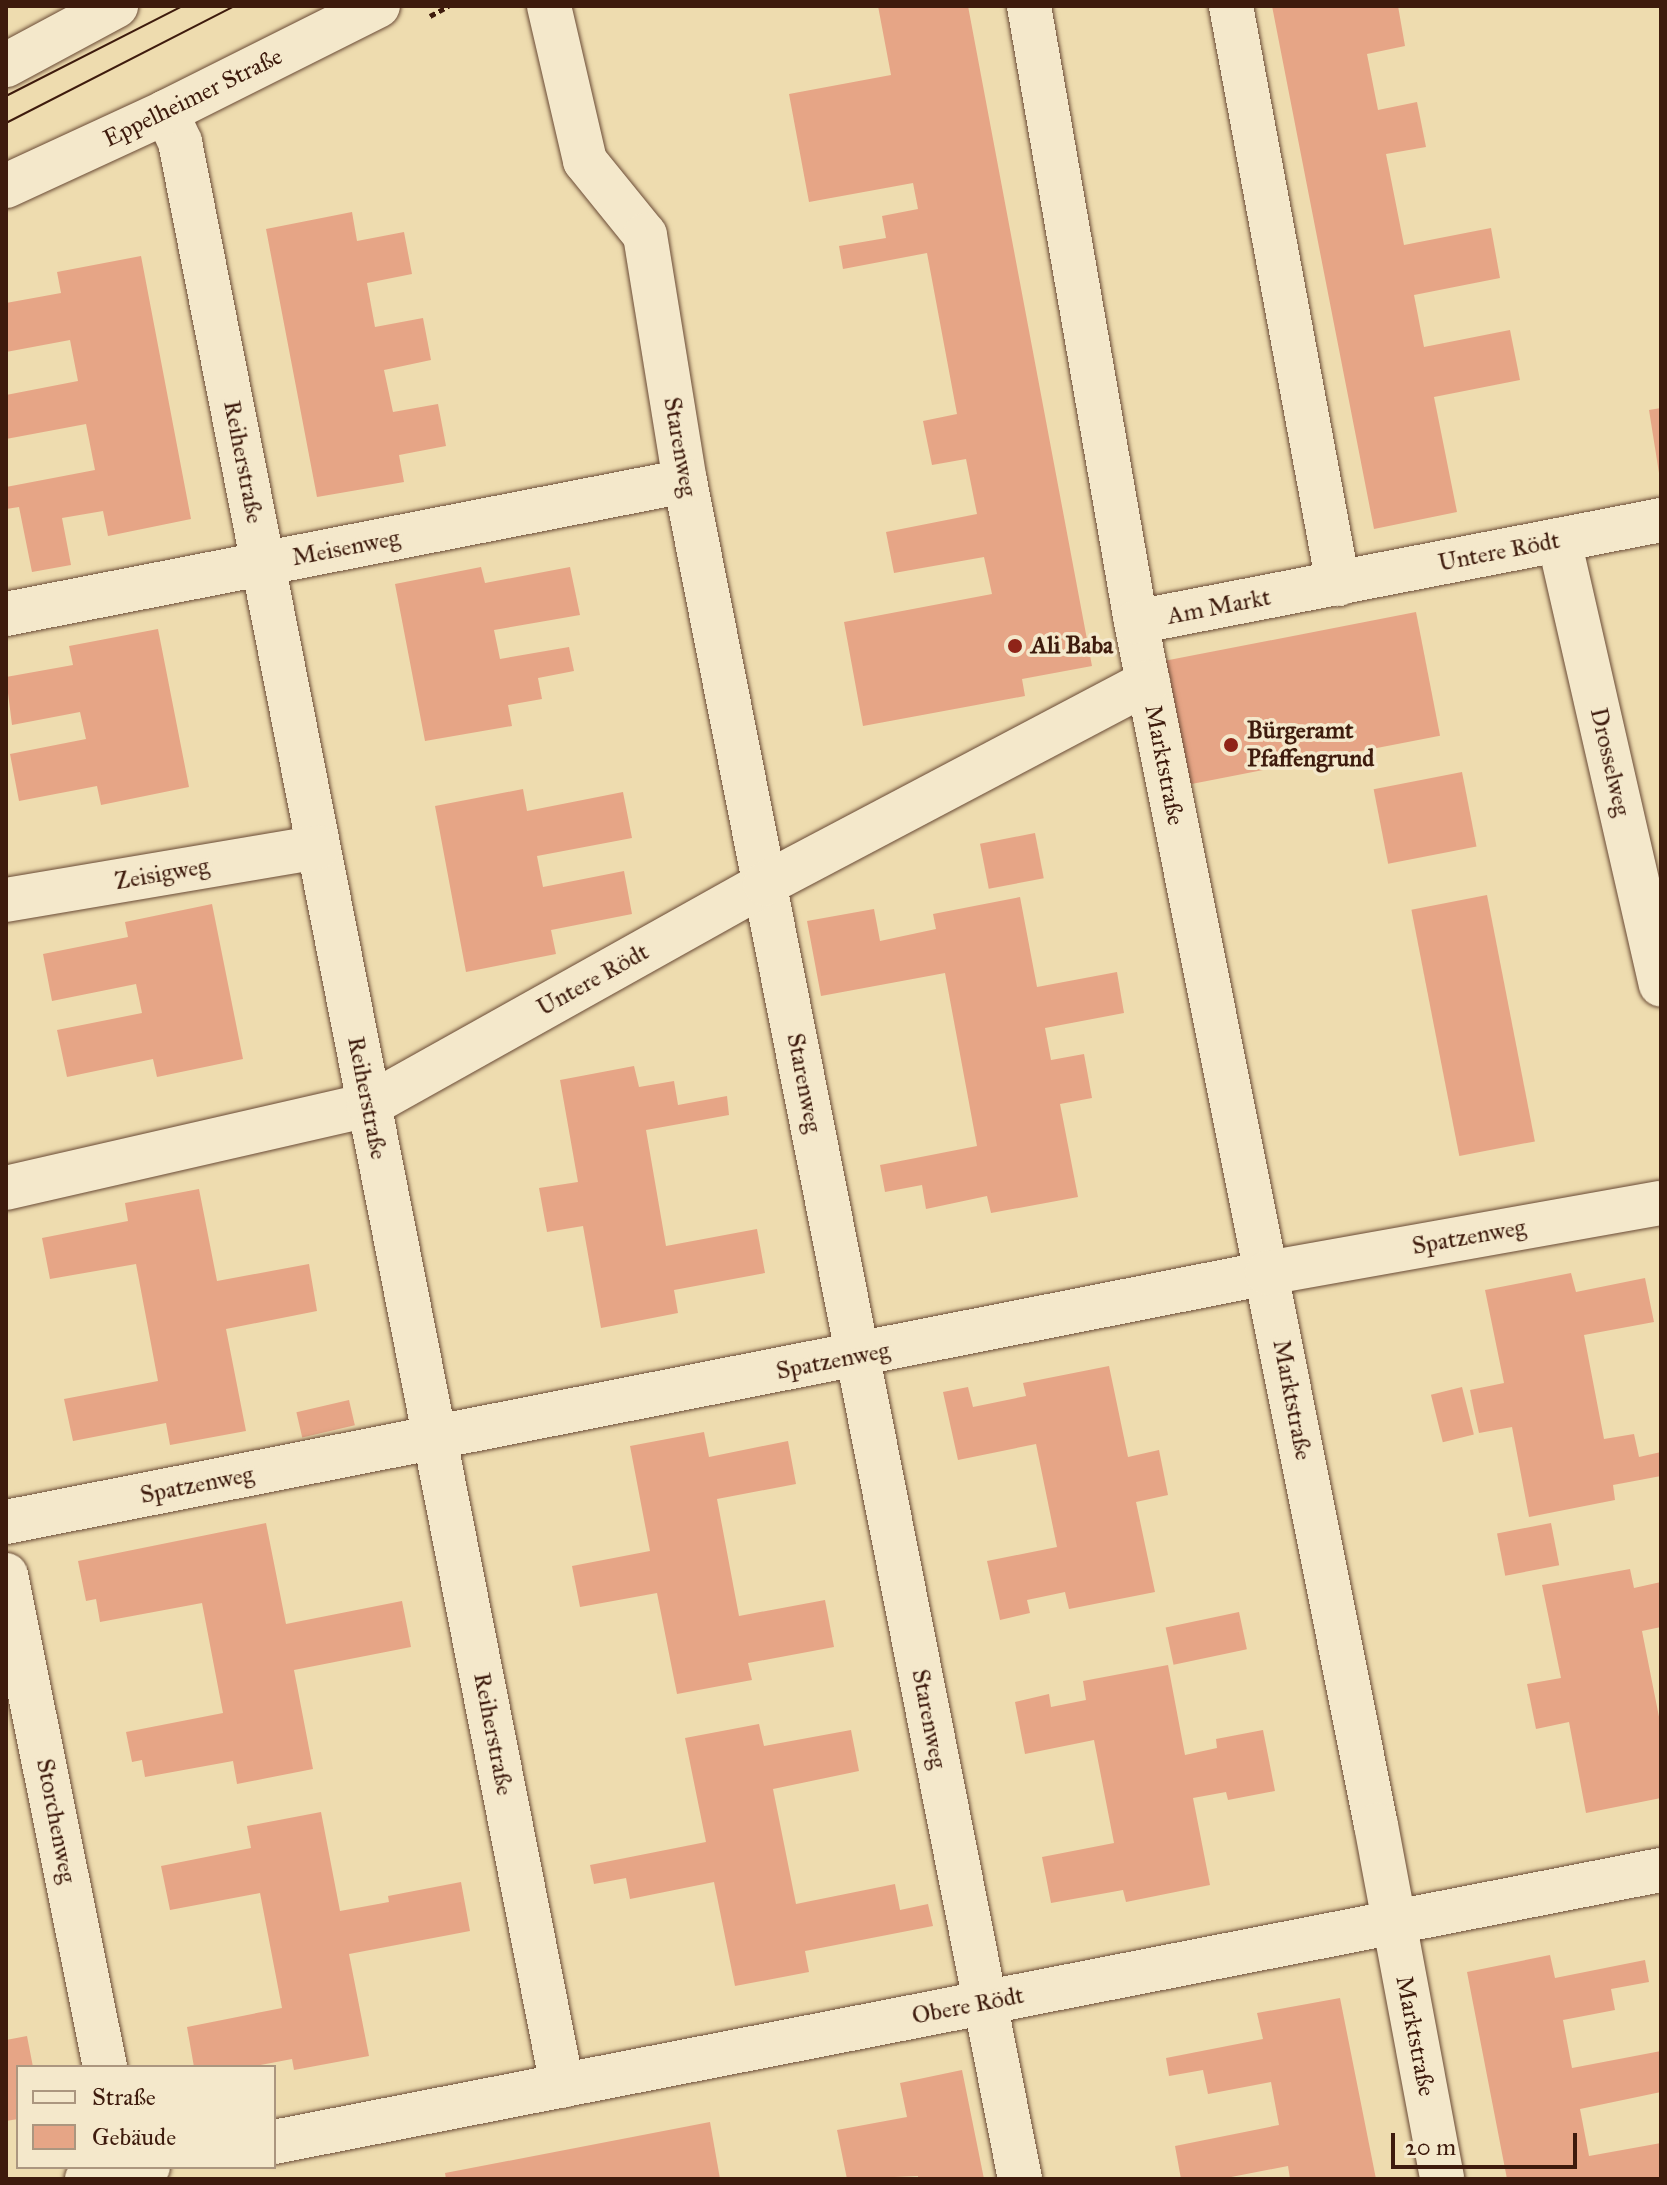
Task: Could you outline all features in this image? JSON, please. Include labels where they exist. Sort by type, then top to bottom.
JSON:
[{"type":"street","points":[[6,65],[116,6]]},
{"type":"street","name":"Eppelheimer Straße","points":[[6,186],[166,112],[378,6]]},
{"type":"street","name":"Starenweg","points":[[549,6],[585,161],[645,235],[685,481],[1020,2179]]},
{"type":"street","name":"Am Markt","points":[[1029,6],[1136,622],[1338,584]]},
{"type":"street","points":[[1231,6],[1338,584]]},
{"type":"street","name":"Reiherstraße","points":[[166,112],[180,142],[562,2086]]},
{"type":"street","name":"Meisenweg","points":[[6,614],[685,481]]},
{"type":"street","name":"Untere Rödt","points":[[1338,584],[1661,520]]},
{"type":"street","name":"Drosselweg","points":[[1559,540],[1661,984]]},
{"type":"street","name":"Marktstraße","points":[[1136,622],[1267,1273],[1442,2179]]},
{"type":"street","name":"Untere Rödt","points":[[6,1188],[369,1105],[765,884],[1148,682]]},
{"type":"street","name":"Zeisigweg","points":[[6,900],[318,847]]},
{"type":"street","name":"Spatzenweg","points":[[6,1522],[1267,1273],[1661,1203]]},
{"type":"street","name":"Storchenweg","points":[[6,1575],[105,2065]]},
{"type":"street","name":"Obere Rödt","points":[[276,2142],[1661,1870]]},
{"type":"building","points":[[878,6],[968,6],[1092,666],[1022,679],[1025,696],[863,726],[844,622],[992,594],[984,557],[894,573],[886,532],[977,514],[966,459],[932,465],[923,421],[957,414],[927,253],[843,269],[839,246],[886,238],[882,216],[918,209],[913,183],[809,202],[789,94],[891,75]]},
{"type":"building","points":[[1272,6],[1398,6],[1405,46],[1367,54],[1378,110],[1417,102],[1426,147],[1386,154],[1404,245],[1491,228],[1500,278],[1414,295],[1424,347],[1510,330],[1520,380],[1434,397],[1457,512],[1374,529]]},
{"type":"building","points":[[352,212],[357,241],[404,232],[412,274],[367,283],[375,327],[423,318],[431,360],[384,370],[393,412],[438,404],[446,446],[399,455],[404,482],[317,497],[266,229]]},
{"type":"building","points":[[141,256],[191,519],[108,536],[103,511],[62,518],[71,565],[32,572],[19,507],[6,509],[6,487],[95,470],[86,424],[6,439],[6,395],[78,381],[70,340],[6,352],[6,303],[61,293],[57,272]]},
{"type":"building","points":[[1661,408],[1661,473],[1659,473],[1649,410]]},
{"type":"building","points":[[481,567],[485,583],[570,567],[580,615],[494,630],[500,659],[569,647],[574,671],[538,678],[542,699],[508,705],[512,726],[425,741],[395,584]]},
{"type":"building","points":[[1416,612],[1440,736],[1188,785],[1164,661]]},
{"type":"building","points":[[158,629],[189,787],[101,805],[97,786],[19,801],[10,754],[86,739],[80,712],[12,725],[6,677],[73,665],[69,646]]},
{"type":"building","points":[[1462,772],[1477,847],[1388,864],[1374,789]]},
{"type":"building","points":[[523,789],[527,811],[623,792],[632,838],[537,856],[543,887],[624,871],[632,914],[551,930],[556,954],[466,972],[435,806]]},
{"type":"building","points":[[1035,833],[1044,878],[989,889],[980,844]]},
{"type":"building","points":[[1487,895],[1535,1141],[1459,1156],[1411,910]]},
{"type":"building","points":[[1020,897],[1037,987],[1117,972],[1124,1013],[1045,1028],[1051,1060],[1084,1054],[1092,1098],[1060,1104],[1078,1197],[991,1213],[987,1196],[926,1209],[922,1185],[885,1192],[880,1165],[977,1146],[945,973],[821,996],[807,921],[874,909],[880,941],[936,929],[933,914]]},
{"type":"building","points":[[212,904],[243,1059],[157,1077],[153,1059],[67,1077],[57,1030],[142,1013],[136,984],[52,1001],[43,954],[128,937],[125,922]]},
{"type":"building","points":[[634,1066],[639,1087],[674,1081],[678,1105],[727,1096],[729,1115],[646,1130],[666,1246],[757,1229],[765,1273],[674,1290],[678,1313],[601,1328],[583,1226],[547,1232],[539,1188],[578,1182],[560,1080]]},
{"type":"building","points":[[199,1189],[217,1281],[309,1264],[317,1311],[226,1329],[246,1431],[170,1445],[166,1423],[73,1441],[64,1399],[158,1381],[136,1264],[50,1279],[42,1238],[128,1221],[125,1203]]},
{"type":"building","points":[[1571,1273],[1576,1292],[1645,1278],[1654,1322],[1584,1335],[1604,1439],[1634,1434],[1639,1457],[1661,1452],[1661,1476],[1613,1485],[1615,1500],[1529,1517],[1512,1427],[1479,1433],[1470,1390],[1504,1383],[1485,1290]]},
{"type":"building","points":[[1109,1366],[1128,1457],[1159,1450],[1168,1495],[1136,1502],[1155,1592],[1069,1609],[1065,1592],[1027,1600],[1030,1613],[1000,1620],[987,1561],[1057,1547],[1036,1444],[958,1460],[943,1392],[968,1387],[973,1407],[1026,1396],[1023,1383]]},
{"type":"building","points":[[1462,1387],[1474,1435],[1443,1442],[1431,1395]]},
{"type":"building","points":[[349,1400],[355,1425],[302,1437],[296,1412]]},
{"type":"building","points":[[704,1432],[709,1457],[788,1441],[796,1484],[717,1499],[739,1616],[825,1600],[834,1647],[748,1663],[752,1680],[677,1694],[657,1593],[580,1607],[572,1566],[650,1551],[630,1446]]},
{"type":"building","points":[[266,1523],[286,1624],[402,1601],[411,1647],[294,1670],[313,1769],[237,1784],[233,1761],[145,1777],[142,1760],[132,1762],[126,1732],[223,1713],[202,1603],[100,1622],[96,1599],[86,1601],[78,1561]]},
{"type":"building","points":[[1551,1523],[1559,1565],[1505,1576],[1497,1533]]},
{"type":"building","points":[[1630,1569],[1634,1588],[1661,1582],[1661,1627],[1642,1631],[1661,1727],[1661,1798],[1586,1813],[1569,1722],[1536,1729],[1527,1684],[1561,1678],[1542,1585]]},
{"type":"building","points":[[1239,1612],[1247,1649],[1174,1665],[1166,1628]]},
{"type":"building","points":[[1168,1665],[1185,1755],[1217,1748],[1216,1739],[1263,1730],[1275,1791],[1228,1800],[1226,1792],[1193,1798],[1210,1885],[1126,1902],[1123,1890],[1051,1903],[1042,1857],[1114,1843],[1094,1740],[1025,1754],[1015,1702],[1049,1694],[1051,1707],[1086,1700],[1083,1681]]},
{"type":"building","points":[[759,1724],[764,1746],[851,1730],[859,1771],[773,1789],[796,1904],[895,1884],[900,1910],[928,1904],[933,1926],[805,1951],[809,1972],[735,1986],[714,1882],[630,1899],[626,1878],[594,1884],[590,1865],[706,1842],[685,1738]]},
{"type":"building","points":[[321,1812],[340,1911],[389,1902],[388,1896],[461,1882],[470,1931],[349,1954],[369,2056],[294,2070],[292,2059],[260,2065],[194,2065],[187,2027],[282,2008],[260,1893],[170,1910],[161,1866],[251,1848],[247,1826]]},
{"type":"building","points":[[1550,1955],[1555,1978],[1645,1960],[1649,1982],[1611,1989],[1615,2010],[1563,2020],[1572,2068],[1661,2051],[1661,2092],[1580,2109],[1589,2156],[1661,2143],[1661,2179],[1507,2179],[1467,1972]]},
{"type":"building","points":[[1340,1998],[1376,2179],[1290,2179],[1288,2166],[1221,2179],[1181,2179],[1175,2146],[1279,2125],[1271,2082],[1208,2094],[1203,2070],[1169,2076],[1166,2058],[1263,2039],[1257,2013]]},
{"type":"building","points":[[27,2036],[33,2065],[16,2065],[16,2119],[6,2121],[6,2040]]},
{"type":"building","points":[[962,2070],[984,2179],[918,2179],[918,2176],[847,2179],[837,2130],[907,2117],[900,2083]]},
{"type":"building","points":[[710,2122],[720,2179],[446,2179],[445,2173]]},
{"type":"tram line","points":[[6,96],[183,6]]},
{"type":"tram line","points":[[6,123],[235,6]]},
{"type":"place","name":"Ali Baba","points":[[1015,646]]},
{"type":"place","name":"Bürgeramt Pfaffengrund","points":[[1231,745]]}]
